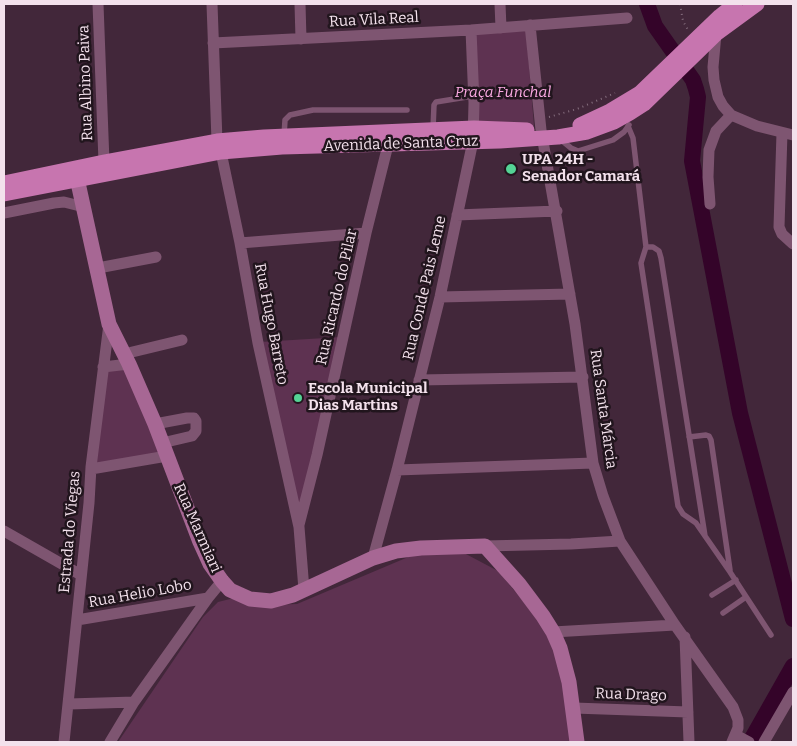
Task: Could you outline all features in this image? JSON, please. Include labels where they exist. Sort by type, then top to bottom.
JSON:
[{"type":"main road","name":"Avenida de Santa Cruz","points":[[4,183],[76,174],[219,146],[282,147],[473,135],[508,130],[558,137],[587,132],[629,120],[690,50],[735,4]]},
{"type":"main road","name":"Avenida de Santa Cruz","points":[[690,50],[758,4]]},
{"type":"main road","name":"Avenida de Santa Cruz","points":[[542,134],[583,124],[610,111],[671,71]]},
{"type":"main road","name":"Avenida de Santa Cruz","points":[[4,194],[76,174],[104,162],[284,136],[389,139],[433,130],[473,135]]},
{"type":"street","name":"Rua Albino Paiva","points":[[98,4],[104,162]]},
{"type":"street","name":"Rua Hugo Barreto","points":[[212,4],[219,146],[240,243],[258,343],[298,527],[304,590]]},
{"type":"street","points":[[300,4],[302,39]]},
{"type":"street","points":[[500,4],[501,28]]},
{"type":"street","name":"Rua Vila Real","points":[[213,43],[471,30],[627,18]]},
{"type":"street","points":[[530,25],[542,134]]},
{"type":"street","points":[[471,30],[474,96],[473,135]]},
{"type":"street","points":[[716,34],[713,67],[714,80],[718,97],[723,106],[731,115],[757,126],[787,134],[779,227],[782,234],[793,244]]},
{"type":"street","points":[[710,204],[709,150],[716,131],[731,115]]},
{"type":"street","name":"Rua Santa Márcia","points":[[542,134],[557,212],[583,377],[593,463],[603,496],[620,541],[733,707],[738,720],[740,740]]},
{"type":"street","name":"Rua Conde Pais Leme","points":[[373,558],[440,298],[473,135]]},
{"type":"street","name":"Rua Ricardo do Pilar","points":[[298,527],[317,455],[366,233],[389,139]]},
{"type":"street","name":"Rua Marmiari","points":[[76,174],[109,324],[127,359],[155,424],[210,564],[230,590],[261,602],[280,600],[373,558],[396,550],[485,546]]},
{"type":"street","points":[[4,213],[64,202],[84,207]]},
{"type":"street","points":[[457,215],[557,212]]},
{"type":"street","points":[[240,243],[366,233]]},
{"type":"street","points":[[98,268],[156,257]]},
{"type":"street","points":[[440,298],[570,294]]},
{"type":"street","name":"Estrada do Viegas","points":[[64,742],[91,469],[109,324]]},
{"type":"street","points":[[103,367],[182,340]]},
{"type":"street","points":[[419,380],[583,377]]},
{"type":"street","points":[[91,469],[165,450],[192,436],[196,431],[196,421],[194,418],[155,424]]},
{"type":"street","points":[[397,470],[593,463]]},
{"type":"street","points":[[4,532],[81,575]]},
{"type":"street","points":[[485,546],[620,541]]},
{"type":"street","points":[[485,546],[519,584],[553,632],[560,648],[569,682],[574,708],[577,742]]},
{"type":"street","points":[[110,742],[134,702],[222,581]]},
{"type":"street","name":"Rua Helio Lobo","points":[[77,620],[208,598]]},
{"type":"street","points":[[553,632],[675,624]]},
{"type":"street","points":[[685,638],[689,742]]},
{"type":"street","points":[[764,742],[793,692]]},
{"type":"street","points":[[69,704],[134,702]]},
{"type":"street","name":"Rua Drago","points":[[574,708],[688,712]]},
{"type":"lane","points":[[433,130],[434,105],[436,102],[474,96]]},
{"type":"lane","points":[[284,136],[285,120],[290,115],[313,110],[407,110]]},
{"type":"lane","points":[[629,120],[633,138],[646,247],[641,264],[678,506],[682,514],[696,523],[706,540],[736,580],[771,635]]},
{"type":"lane","points":[[646,247],[653,247],[658,251],[661,258],[706,540]]},
{"type":"lane","points":[[690,437],[706,434],[711,440],[730,572]]},
{"type":"lane","points":[[712,596],[736,580]]},
{"type":"lane","points":[[723,613],[746,597]]},
{"type":"path","points":[[680,4],[690,50]]},
{"type":"green space","name":"Praça Funchal","points":[[526,31],[534,126],[475,128],[475,33]]},
{"type":"green space","points":[[341,337],[298,519],[260,342]]},
{"type":"green space","points":[[127,366],[165,453],[95,466],[106,369]]},
{"type":"green space","points":[[464,553],[498,571],[547,630],[566,683],[575,742],[118,742],[203,617],[218,602],[238,597],[266,605],[297,604],[413,555]]},
{"type":"waterway","points":[[647,4],[655,26],[693,80],[698,97],[692,161],[740,413],[793,619]]},
{"type":"waterway","points":[[750,742],[793,666]]},
{"type":"place","name":"UPA 24H - Senador Camará","points":[[511,169]]},
{"type":"place","name":"Escola Municipal Dias Martins","points":[[298,398]]}]
